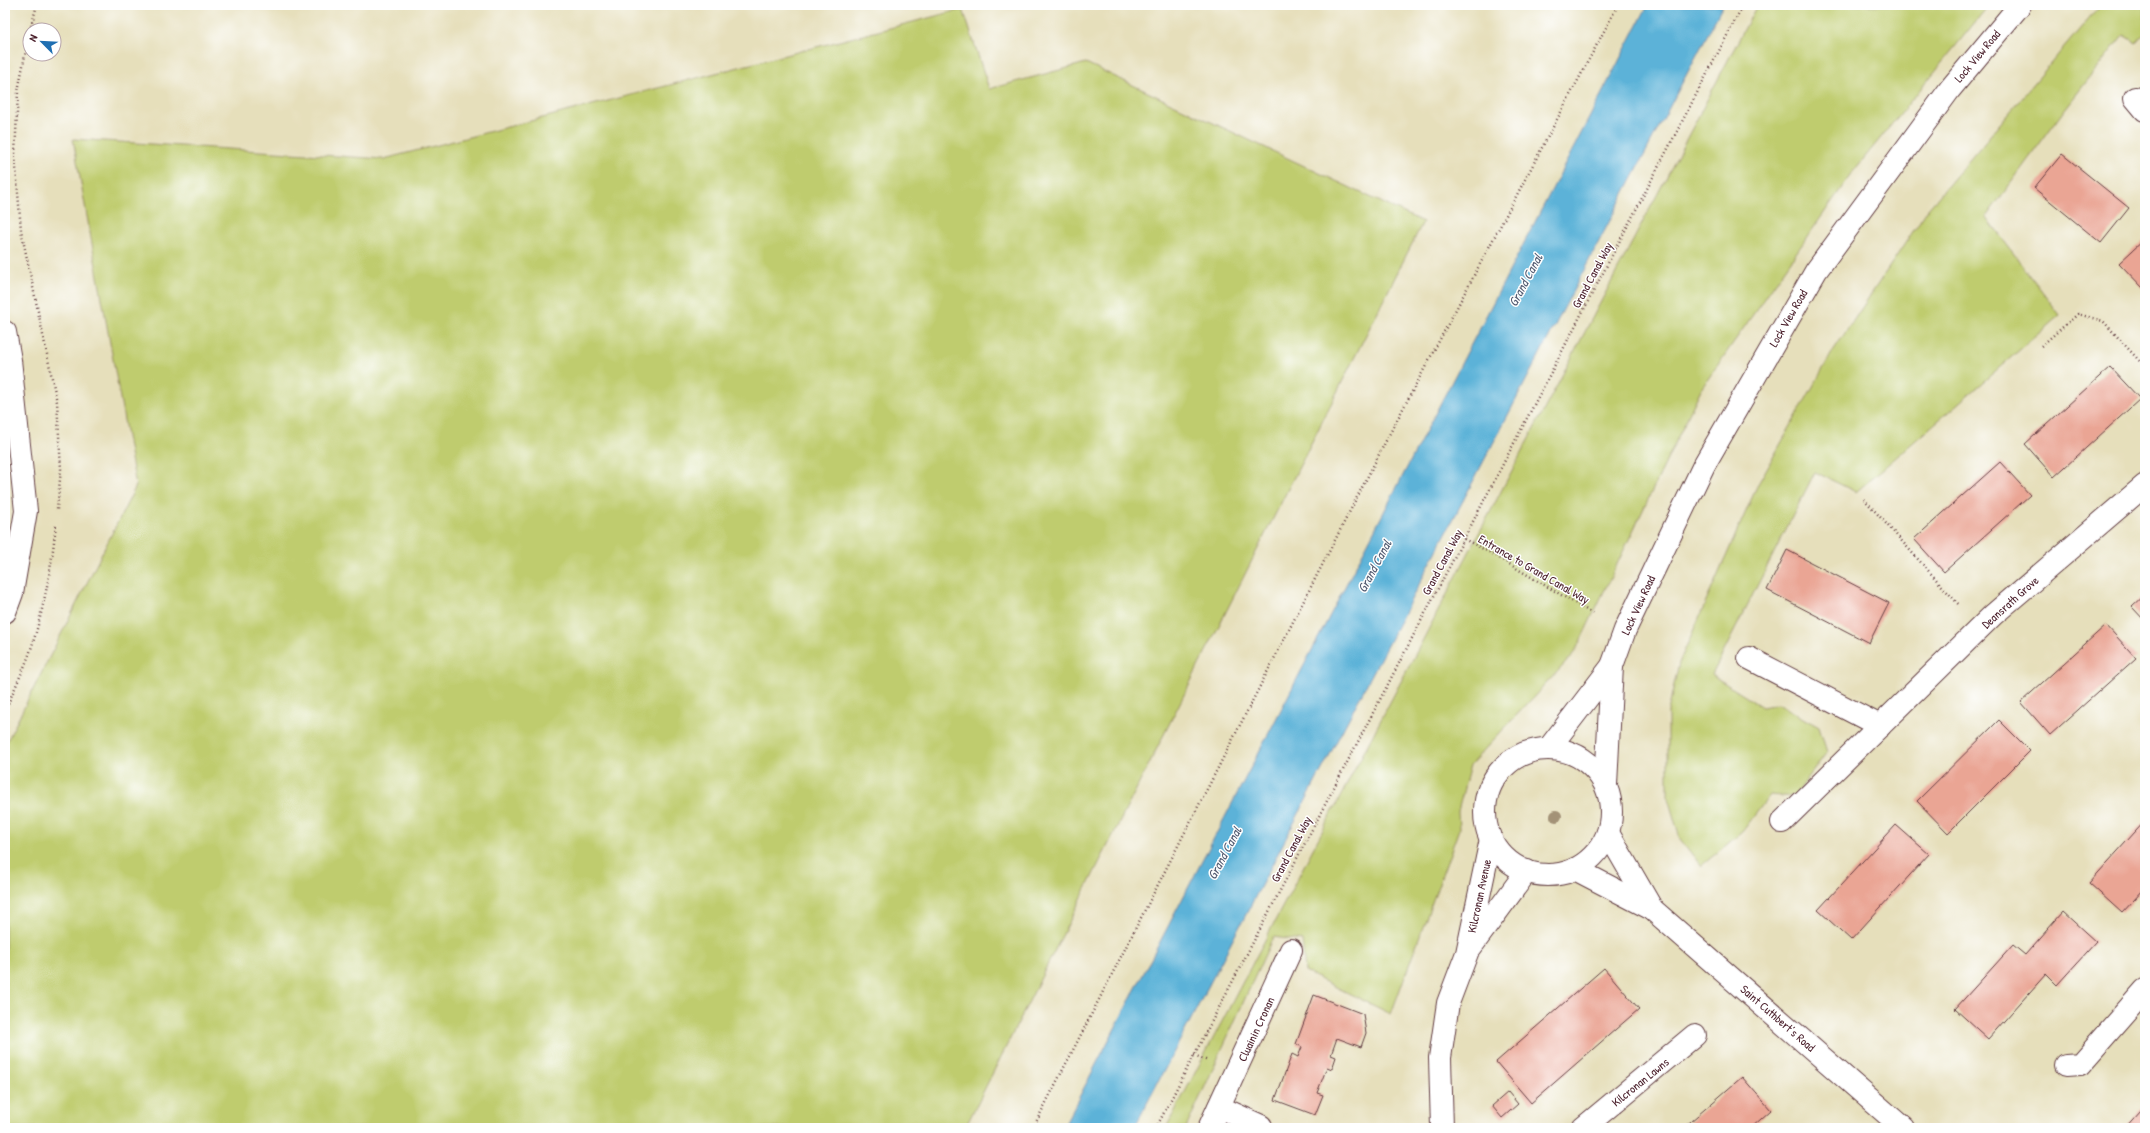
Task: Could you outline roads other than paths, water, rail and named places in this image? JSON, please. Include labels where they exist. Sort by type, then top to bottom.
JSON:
[{"type":"street","name":"Lock View Road","points":[[1606,785],[1612,666],[1625,630],[1704,465],[1816,271],[1950,89],[2020,5]]},
{"type":"street","points":[[5,332],[10,360],[26,511],[12,593],[5,612]]},
{"type":"street","name":"Deansrath Grove","points":[[1782,822],[1993,616],[2145,485]]},
{"type":"street","points":[[1749,658],[1880,726]]},
{"type":"street","name":"Lock View Road","points":[[1549,748],[1612,666]]},
{"type":"street","points":[[1549,748],[1569,753],[1584,759],[1597,771],[1606,785],[1611,811],[1608,833],[1601,848],[1590,860],[1576,869],[1560,874],[1544,875],[1527,871],[1512,864],[1500,853],[1491,839],[1485,819],[1486,797],[1494,778],[1509,762],[1528,752],[1549,748]]},
{"type":"street","name":"Saint Cuthbert’s Road","points":[[1608,833],[1652,909]]},
{"type":"street","name":"Kilcronan Avenue","points":[[1442,1128],[1440,1058],[1448,1003],[1467,953],[1491,839]]},
{"type":"street","name":"Saint Cuthbert’s Road","points":[[1576,869],[1652,909],[1903,1128]]},
{"type":"street","name":"Kilcronan Avenue","points":[[1467,953],[1527,871]]},
{"type":"street","name":"Cluainin Cronan","points":[[1209,1128],[1291,950]]},
{"type":"street","points":[[2066,1065],[2080,1064],[2145,990]]},
{"type":"street","name":"Kilcronan Lawns","points":[[1583,1128],[1695,1035]]},
{"type":"street","points":[[1219,1107],[1261,1126]]},
{"type":"water","name":"Grand Canal","points":[[1648,5],[1723,5],[1134,1128],[1063,1128]]}]
